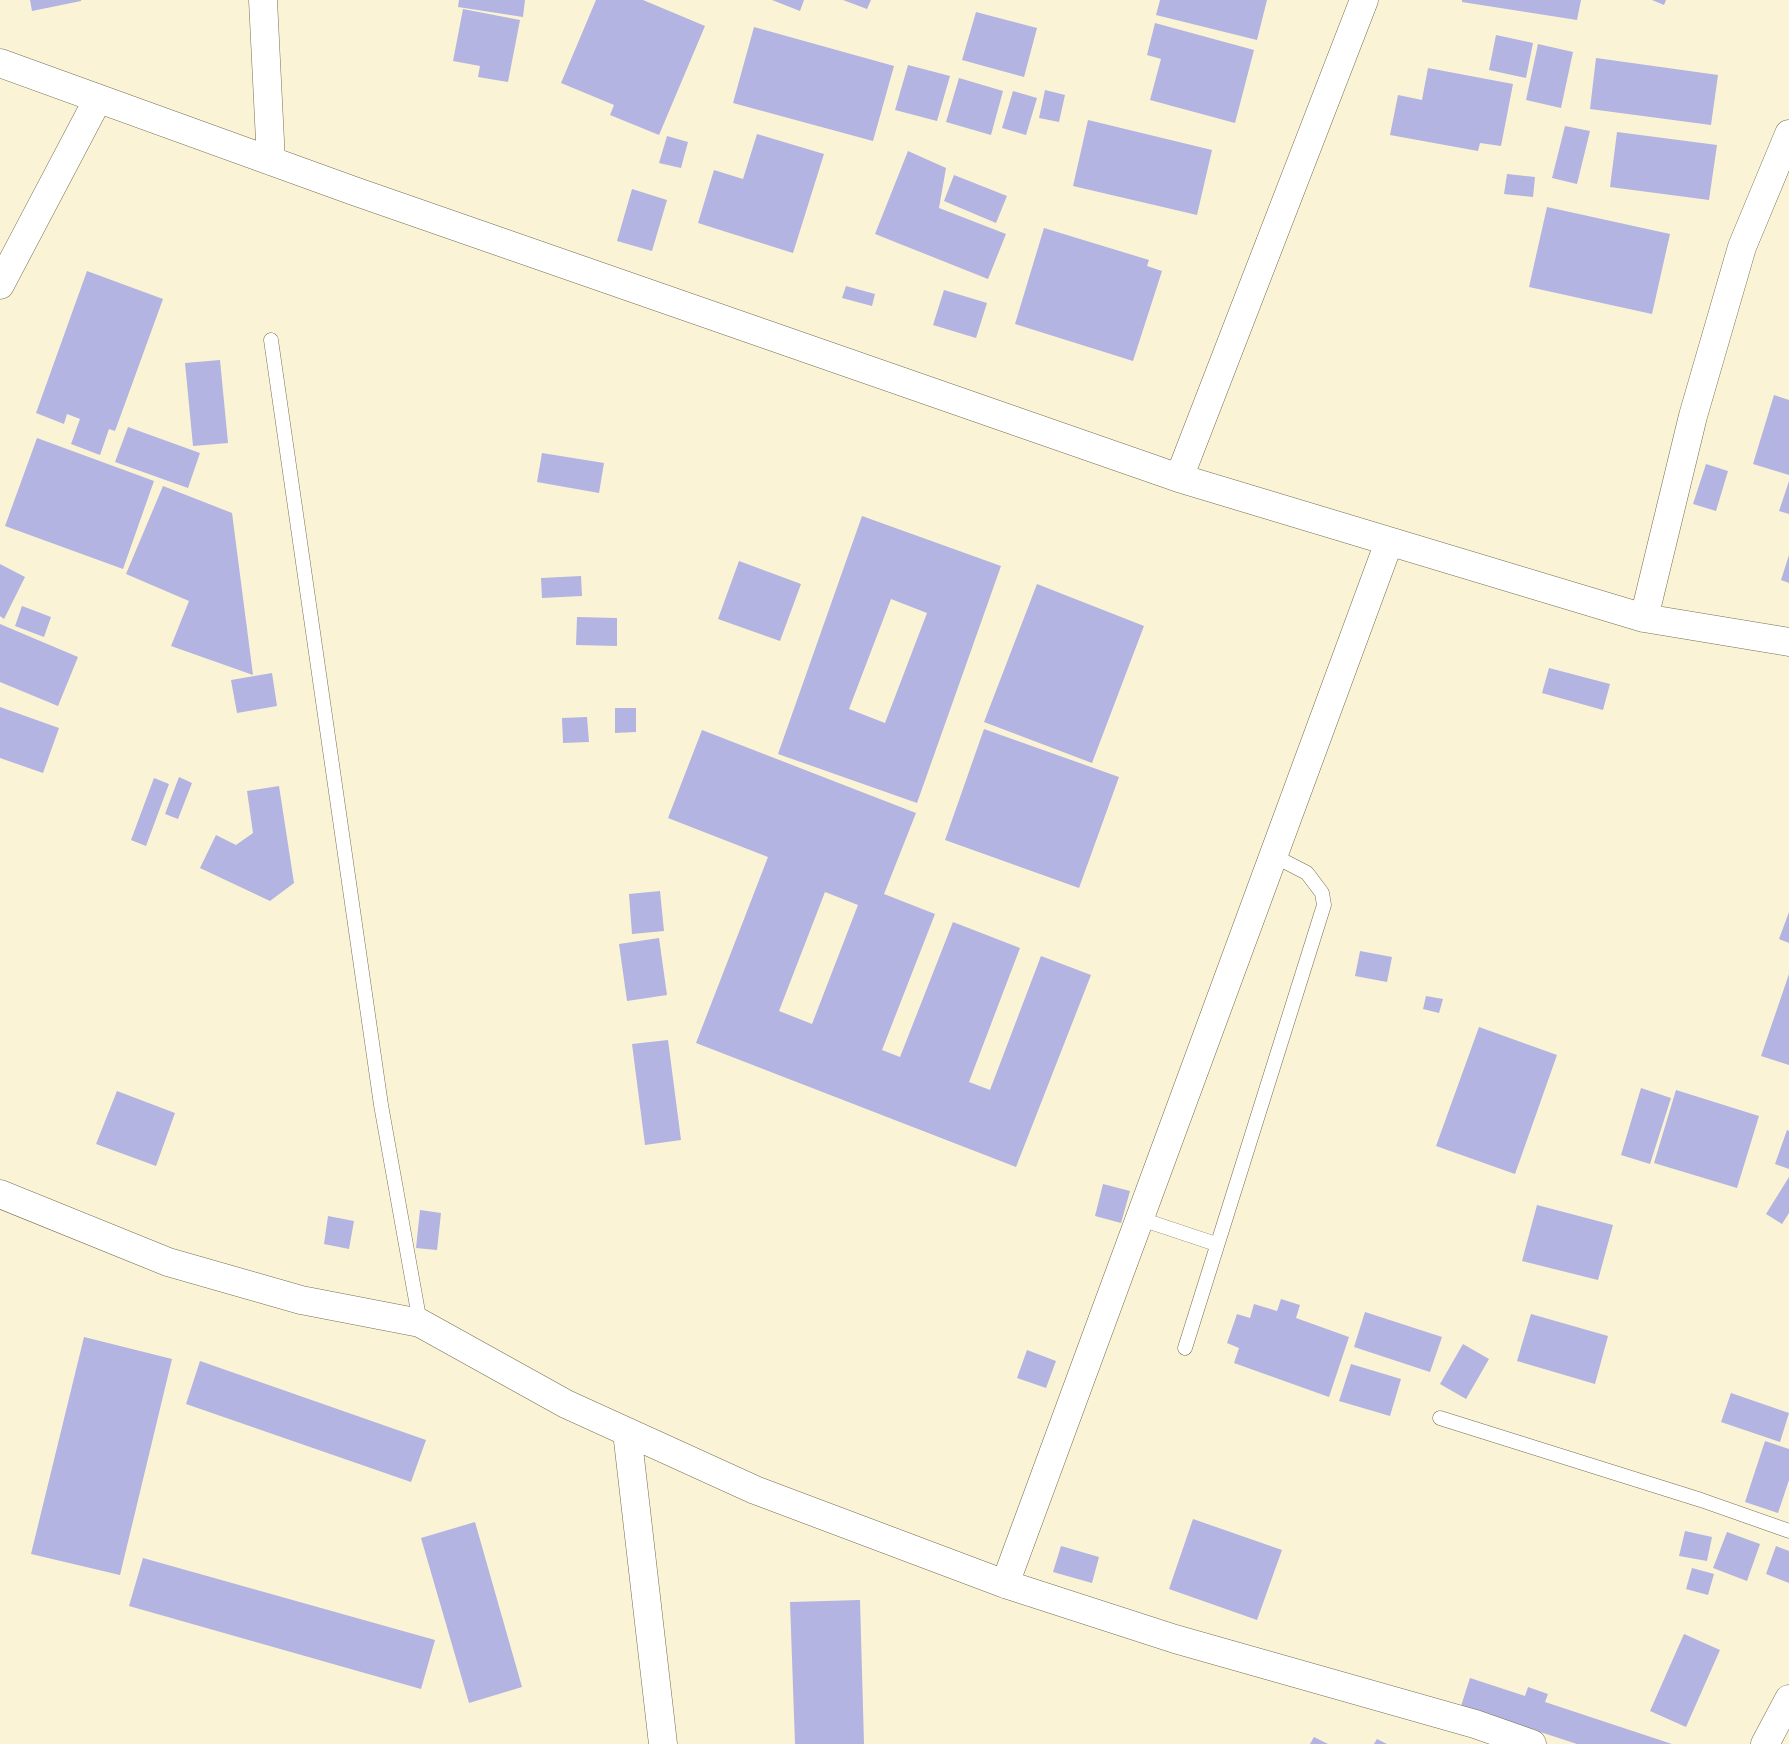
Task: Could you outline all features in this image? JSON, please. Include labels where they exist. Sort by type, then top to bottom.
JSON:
[{"type":"street","points":[[263,0],[271,161]]},
{"type":"street","points":[[1179,478],[1364,0]]},
{"type":"street","points":[[0,63],[271,161],[1179,478],[1644,618],[1789,642]]},
{"type":"street","points":[[0,285],[98,99]]},
{"type":"street","points":[[1644,618],[1693,416],[1740,257],[1789,134]]},
{"type":"street","points":[[1005,1584],[1389,542]]},
{"type":"street","points":[[0,1194],[168,1262],[300,1300],[420,1323],[566,1404],[755,1490],[1005,1584],[1175,1639],[1475,1724],[1532,1744]]},
{"type":"street","points":[[627,1432],[663,1744]]},
{"type":"street","points":[[1765,1744],[1789,1699]]},
{"type":"lane","points":[[270,340],[382,1105],[420,1323]]},
{"type":"lane","points":[[1185,1348],[1216,1244],[1324,905],[1322,893],[1307,873],[1274,856]]},
{"type":"lane","points":[[1141,1219],[1216,1244]]},
{"type":"lane","points":[[1440,1418],[1701,1500],[1789,1531]]},
{"type":"building","points":[[30,0],[81,0],[81,1],[32,11]]},
{"type":"building","points":[[459,0],[525,0],[523,17],[458,7]]},
{"type":"building","points":[[596,0],[643,0],[705,26],[659,135],[610,115],[614,105],[561,83]]},
{"type":"building","points":[[772,0],[804,0],[800,11]]},
{"type":"building","points":[[843,0],[871,0],[867,9]]},
{"type":"building","points":[[1160,0],[1267,0],[1257,40],[1156,15]]},
{"type":"building","points":[[1462,0],[1581,0],[1577,20],[1462,2]]},
{"type":"building","points":[[1652,0],[1666,0],[1664,5]]},
{"type":"building","points":[[463,9],[520,20],[508,82],[478,77],[480,66],[453,61]]},
{"type":"building","points":[[976,12],[1037,28],[1024,77],[962,60]]},
{"type":"building","points":[[1155,23],[1254,50],[1235,123],[1150,100],[1161,59],[1147,55]]},
{"type":"building","points":[[754,27],[894,66],[873,141],[733,103]]},
{"type":"building","points":[[1496,35],[1533,43],[1526,78],[1489,70]]},
{"type":"building","points":[[1538,44],[1573,52],[1561,108],[1526,100]]},
{"type":"building","points":[[1596,58],[1718,75],[1711,125],[1590,109]]},
{"type":"building","points":[[908,65],[950,76],[937,121],[895,110]]},
{"type":"building","points":[[1428,68],[1513,84],[1501,146],[1480,143],[1478,151],[1390,135],[1398,95],[1422,100]]},
{"type":"building","points":[[959,78],[1003,91],[991,135],[946,122]]},
{"type":"building","points":[[1045,90],[1065,95],[1059,122],[1039,118]]},
{"type":"building","points":[[1013,91],[1037,98],[1026,135],[1002,128]]},
{"type":"building","points":[[1088,120],[1212,150],[1197,215],[1073,186]]},
{"type":"building","points":[[1565,126],[1590,131],[1577,184],[1552,178]]},
{"type":"building","points":[[1617,132],[1717,145],[1709,200],[1610,187]]},
{"type":"building","points":[[757,134],[824,154],[793,253],[698,223],[714,170],[743,179]]},
{"type":"building","points":[[667,136],[688,142],[681,168],[659,163]]},
{"type":"building","points":[[908,151],[946,168],[939,208],[1006,234],[988,279],[875,234]]},
{"type":"building","points":[[1507,174],[1535,177],[1533,197],[1504,194]]},
{"type":"building","points":[[954,175],[1007,196],[996,223],[944,201]]},
{"type":"building","points":[[632,189],[667,200],[652,251],[617,241]]},
{"type":"building","points":[[1547,207],[1670,234],[1652,314],[1529,287]]},
{"type":"building","points":[[1044,228],[1149,260],[1147,266],[1162,271],[1133,361],[1015,324]]},
{"type":"building","points":[[87,271],[163,299],[115,431],[109,429],[100,455],[71,444],[80,419],[67,414],[64,424],[36,413]]},
{"type":"building","points":[[846,286],[875,294],[872,306],[842,298]]},
{"type":"building","points":[[944,290],[987,303],[976,338],[933,325]]},
{"type":"building","points":[[220,360],[228,443],[193,446],[185,363]]},
{"type":"building","points":[[1774,395],[1789,400],[1789,475],[1753,464]]},
{"type":"building","points":[[128,427],[200,453],[188,488],[115,462]]},
{"type":"building","points":[[37,438],[154,481],[123,569],[5,526]]},
{"type":"building","points":[[542,453],[604,463],[599,493],[537,482]]},
{"type":"building","points":[[1706,464],[1728,471],[1716,511],[1693,504]]},
{"type":"building","points":[[1789,481],[1789,514],[1779,511]]},
{"type":"building","points":[[163,486],[232,513],[253,675],[171,646],[189,601],[126,574]]},
{"type":"building","points":[[862,516],[1001,566],[917,803],[778,754]],"holes":[[[891,599],[927,613],[885,723],[849,709]]]},
{"type":"building","points":[[1789,555],[1789,583],[1781,580]]},
{"type":"building","points":[[739,561],[801,584],[780,641],[718,619]]},
{"type":"building","points":[[0,564],[25,577],[4,619],[0,616]]},
{"type":"building","points":[[581,576],[582,596],[542,598],[541,578]]},
{"type":"building","points":[[1037,584],[1144,626],[1092,763],[984,722]]},
{"type":"building","points":[[22,606],[51,617],[44,637],[15,626]]},
{"type":"building","points":[[577,617],[617,618],[617,646],[576,645]]},
{"type":"building","points":[[0,624],[78,657],[58,706],[0,682]]},
{"type":"building","points":[[1549,668],[1610,684],[1603,710],[1542,693]]},
{"type":"building","points":[[272,673],[277,706],[237,713],[231,680]]},
{"type":"building","points":[[0,707],[59,728],[43,773],[0,758]]},
{"type":"building","points":[[615,708],[636,708],[636,732],[615,733]]},
{"type":"building","points":[[587,717],[589,742],[563,743],[562,718]]},
{"type":"building","points":[[984,729],[1119,777],[1079,888],[945,840]]},
{"type":"building","points":[[702,730],[916,813],[884,894],[935,914],[882,1050],[900,1057],[953,922],[1020,948],[969,1082],[990,1090],[1041,956],[1091,975],[1016,1167],[696,1043],[768,857],[668,818]],"holes":[[[825,892],[858,905],[812,1024],[779,1011]]]},
{"type":"building","points":[[179,777],[192,783],[178,819],[165,814]]},
{"type":"building","points":[[154,778],[169,784],[146,846],[131,840]]},
{"type":"building","points":[[279,786],[294,883],[270,901],[200,868],[216,835],[236,845],[253,833],[247,791]]},
{"type":"building","points":[[660,891],[664,931],[632,934],[629,894]]},
{"type":"building","points":[[1789,912],[1789,943],[1779,939]]},
{"type":"building","points":[[659,938],[667,995],[627,1001],[619,944]]},
{"type":"building","points":[[1360,951],[1392,957],[1387,982],[1355,976]]},
{"type":"building","points":[[1789,974],[1789,1065],[1761,1056]]},
{"type":"building","points":[[1426,996],[1443,999],[1439,1013],[1423,1009]]},
{"type":"building","points":[[1479,1027],[1557,1055],[1515,1174],[1436,1146]]},
{"type":"building","points":[[668,1040],[681,1140],[645,1145],[632,1044]]},
{"type":"building","points":[[1641,1088],[1671,1098],[1650,1164],[1621,1155]]},
{"type":"building","points":[[1676,1090],[1759,1116],[1737,1188],[1654,1163]]},
{"type":"building","points":[[117,1091],[175,1113],[156,1166],[96,1144]]},
{"type":"building","points":[[1787,1130],[1789,1131],[1789,1169],[1775,1164]]},
{"type":"building","points":[[1789,1177],[1789,1213],[1782,1224],[1766,1214]]},
{"type":"building","points":[[1103,1184],[1130,1191],[1121,1223],[1095,1216]]},
{"type":"building","points":[[1537,1205],[1613,1225],[1598,1280],[1522,1261]]},
{"type":"building","points":[[420,1210],[441,1213],[437,1250],[416,1248]]},
{"type":"building","points":[[328,1216],[354,1221],[349,1249],[324,1244]]},
{"type":"building","points":[[1281,1299],[1300,1305],[1296,1318],[1349,1337],[1329,1397],[1234,1363],[1239,1348],[1227,1343],[1237,1314],[1250,1318],[1254,1304],[1277,1311]]},
{"type":"building","points":[[1365,1312],[1442,1337],[1430,1372],[1354,1347]]},
{"type":"building","points":[[1531,1314],[1608,1336],[1595,1384],[1517,1361]]},
{"type":"building","points":[[84,1337],[172,1359],[120,1575],[31,1554]]},
{"type":"building","points":[[1463,1344],[1489,1359],[1466,1399],[1440,1384]]},
{"type":"building","points":[[1027,1350],[1056,1361],[1046,1388],[1017,1378]]},
{"type":"building","points":[[200,1361],[426,1440],[411,1482],[186,1404]]},
{"type":"building","points":[[1351,1364],[1401,1379],[1390,1416],[1339,1401]]},
{"type":"building","points":[[1731,1393],[1789,1413],[1780,1442],[1721,1422]]},
{"type":"building","points":[[1765,1441],[1789,1449],[1789,1480],[1778,1513],[1745,1502]]},
{"type":"building","points":[[1193,1519],[1282,1550],[1257,1620],[1169,1589]]},
{"type":"building","points":[[475,1522],[522,1687],[469,1703],[421,1538]]},
{"type":"building","points":[[1685,1531],[1712,1537],[1707,1561],[1679,1556]]},
{"type":"building","points":[[1727,1532],[1760,1544],[1747,1581],[1713,1568]]},
{"type":"building","points":[[1061,1546],[1099,1557],[1092,1583],[1053,1572]]},
{"type":"building","points":[[1776,1546],[1789,1551],[1789,1583],[1766,1574]]},
{"type":"building","points":[[143,1558],[435,1640],[421,1689],[129,1606]]},
{"type":"building","points":[[1692,1568],[1714,1574],[1708,1595],[1686,1589]]},
{"type":"building","points":[[860,1600],[864,1744],[795,1744],[790,1602]]},
{"type":"building","points":[[1684,1634],[1720,1650],[1686,1727],[1650,1711]]},
{"type":"building","points":[[1470,1678],[1525,1696],[1528,1687],[1548,1694],[1545,1702],[1672,1744],[1577,1744],[1461,1706]]},
{"type":"building","points":[[1314,1737],[1328,1744],[1310,1744]]},
{"type":"building","points":[[1377,1739],[1387,1744],[1374,1744]]}]
